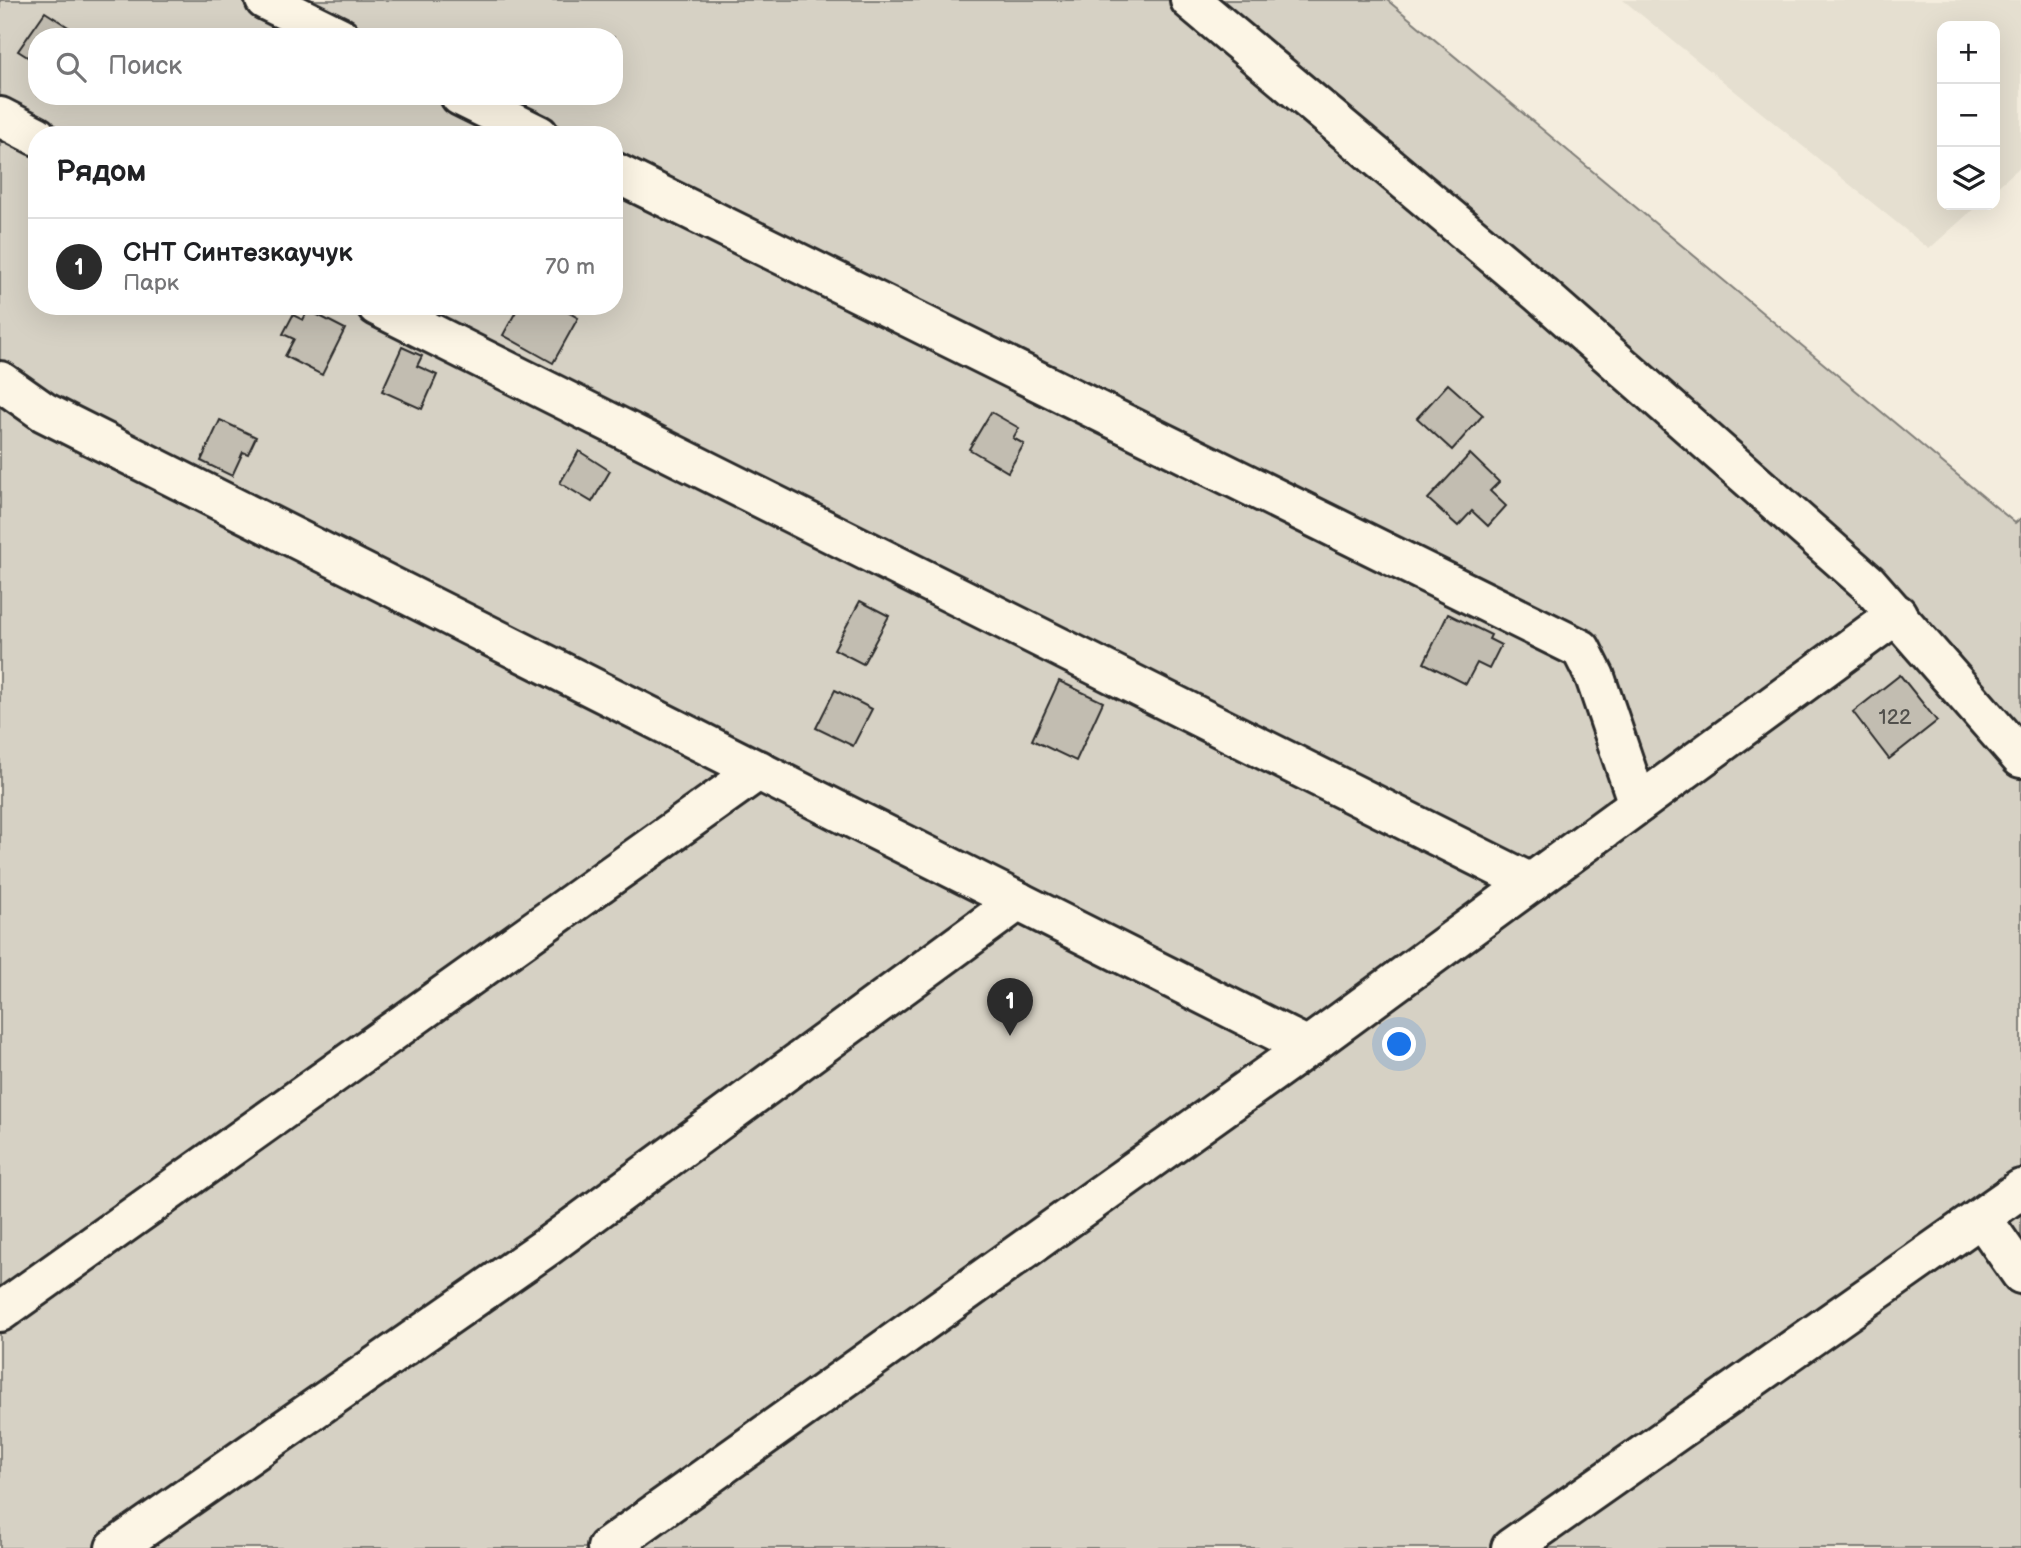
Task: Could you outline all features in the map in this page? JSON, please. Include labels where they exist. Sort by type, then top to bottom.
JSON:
[{"type":"street","points":[[265,0],[322,28]]},
{"type":"street","points":[[1190,0],[1540,294],[1868,583],[2021,758]]},
{"type":"street","points":[[478,105],[521,126]]},
{"type":"street","points":[[0,117],[28,131]]},
{"type":"street","points":[[623,176],[1581,649],[1595,677],[1638,804]]},
{"type":"street","points":[[395,315],[1531,883]]},
{"type":"street","points":[[0,381],[57,418],[1308,1047]]},
{"type":"street","points":[[607,1548],[1308,1047],[1897,614]]},
{"type":"street","points":[[0,1312],[759,770]]},
{"type":"street","points":[[115,1548],[548,1245],[1018,901]]},
{"type":"street","points":[[1511,1548],[2021,1189]]},
{"type":"street","points":[[1982,1218],[2021,1275]]},
{"type":"shaded area","points":[[0,0],[1387,0],[2015,523],[2021,518],[2021,1548],[0,1548]]},
{"type":"shaded area","points":[[1623,0],[2021,0],[2021,166],[2000,185],[2000,21],[1937,21],[1937,210],[1972,210],[1929,249]]},
{"type":"building","points":[[45,12],[70,28],[34,28]]},
{"type":"building","points":[[28,37],[28,57],[18,51]]},
{"type":"building","points":[[293,315],[303,320],[306,315],[318,315],[345,329],[322,375],[285,356],[294,339],[283,334]]},
{"type":"building","points":[[514,315],[573,315],[578,318],[553,363],[503,335]]},
{"type":"building","points":[[402,347],[422,356],[417,366],[437,375],[422,409],[382,391]]},
{"type":"building","points":[[1448,384],[1483,415],[1452,450],[1417,418]]},
{"type":"building","points":[[991,412],[1019,428],[1013,438],[1024,444],[1008,472],[969,449]]},
{"type":"building","points":[[220,420],[256,437],[248,454],[243,452],[232,476],[201,461]]},
{"type":"building","points":[[579,451],[610,471],[592,502],[560,483]]},
{"type":"building","points":[[1470,454],[1499,482],[1490,491],[1506,506],[1488,526],[1472,511],[1458,526],[1428,499]]},
{"type":"building","points":[[860,601],[889,616],[863,664],[834,649]]},
{"type":"building","points":[[1448,614],[1491,635],[1489,639],[1501,645],[1489,669],[1477,663],[1466,684],[1424,663]]},
{"type":"building","points":[[1900,675],[1937,721],[1889,759],[1853,712]]},
{"type":"building","points":[[1059,681],[1103,702],[1076,761],[1032,740]]},
{"type":"building","points":[[835,690],[872,709],[853,746],[816,728]]},
{"type":"place","name":"СНТ Синтезкаучук","points":[[1010,1036]]}]
